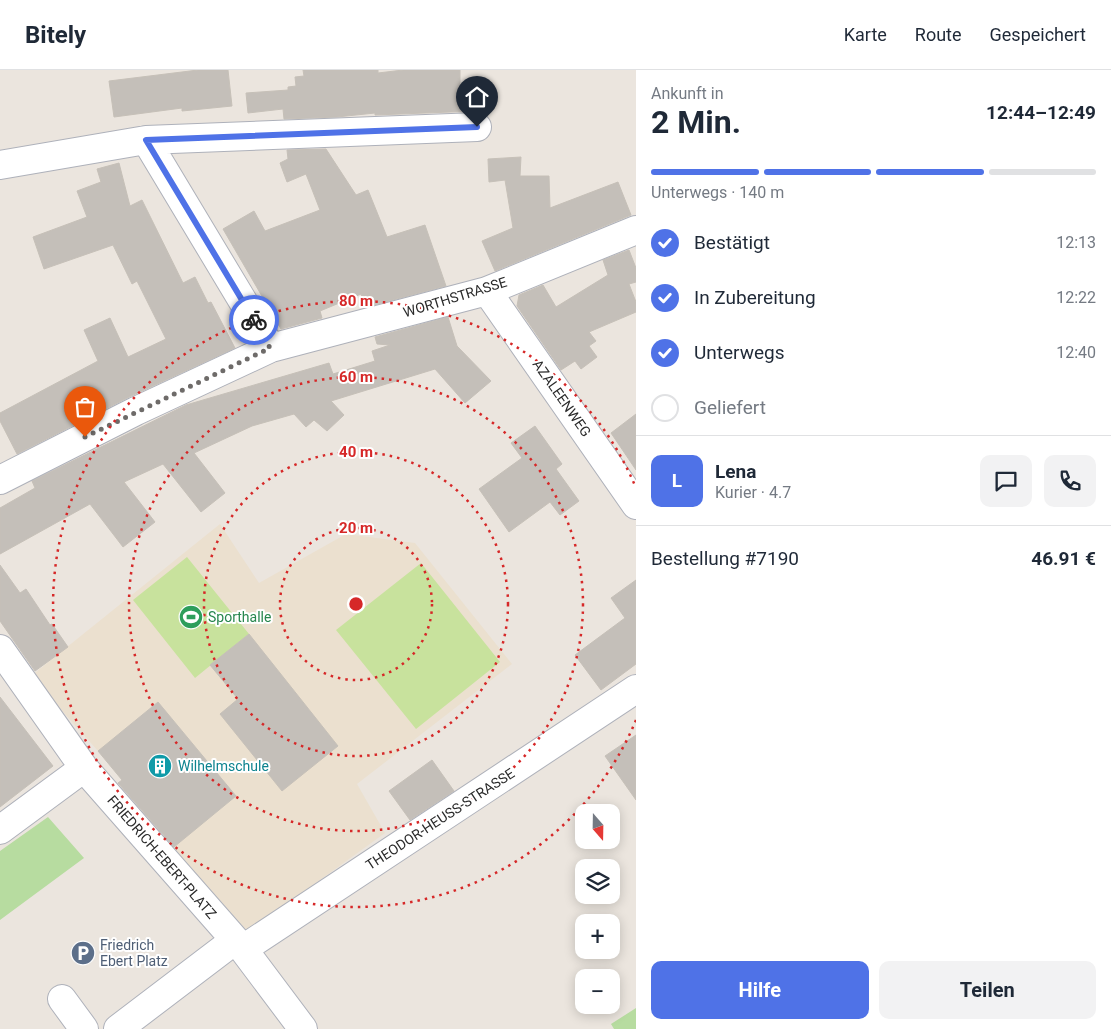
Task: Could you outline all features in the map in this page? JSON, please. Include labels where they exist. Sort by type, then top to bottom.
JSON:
[{"type":"street","points":[[0,165],[146,140],[477,127]]},
{"type":"street","points":[[146,140],[270,348]]},
{"type":"street","name":"WORTHSTRASSE","points":[[0,480],[136,411],[270,348],[487,291],[636,230]]},
{"type":"street","name":"AZALEENWEG","points":[[487,291],[636,505]]},
{"type":"street","name":"FRIEDRICH-EBERT-PLATZ","points":[[0,649],[84,768],[239,945],[303,1029]]},
{"type":"street","name":"THEODOR-HEUSS-STRASSE","points":[[118,1029],[239,945],[636,689]]},
{"type":"street","points":[[0,830],[84,768]]},
{"type":"street","points":[[62,1000],[84,1029]]},
{"type":"shaded area","points":[[220,524],[259,583],[346,534],[415,543],[512,664],[357,784],[385,833],[248,932],[173,848],[236,796],[158,702],[98,751],[31,676]]},
{"type":"green space","name":"Sporthalle","points":[[187,557],[249,634],[195,678],[133,600]]},
{"type":"green space","points":[[421,563],[500,662],[416,729],[336,630]]},
{"type":"green space","points":[[48,817],[84,858],[0,920],[0,851]]},
{"type":"green space","points":[[636,1008],[636,1029],[614,1029],[611,1024]]},
{"type":"building","points":[[198,70],[228,70],[232,106],[182,111],[182,108],[114,117],[109,81]]},
{"type":"building","points":[[303,70],[378,70],[378,73],[403,70],[460,70],[460,92],[484,91],[485,113],[476,111],[375,115],[375,113],[284,119],[283,109],[248,113],[246,93],[288,90],[288,87],[296,86],[295,77],[304,76]]},
{"type":"building","points":[[326,149],[356,195],[368,190],[387,237],[425,225],[446,286],[366,307],[361,294],[320,311],[322,318],[281,329],[223,229],[254,211],[265,231],[320,210],[306,174],[287,182],[280,163],[288,159],[287,150]]},
{"type":"building","points":[[521,157],[520,176],[549,176],[550,208],[618,182],[631,215],[495,271],[482,241],[513,228],[505,180],[489,182],[488,159]]},
{"type":"building","points":[[119,163],[130,206],[142,200],[183,283],[195,277],[208,303],[211,302],[235,348],[129,397],[17,454],[0,421],[0,413],[98,361],[84,330],[110,318],[128,357],[166,339],[137,281],[132,284],[113,245],[44,269],[33,237],[87,217],[77,191],[101,182],[97,169]]},
{"type":"building","points":[[629,250],[636,268],[636,282],[629,284],[636,302],[636,312],[589,332],[596,341],[589,346],[597,357],[581,369],[575,361],[561,370],[517,306],[519,295],[543,285],[556,307],[608,275],[603,260]]},
{"type":"building","points":[[448,317],[457,346],[491,381],[465,403],[435,369],[331,401],[344,415],[327,431],[314,420],[306,427],[294,414],[252,426],[194,453],[225,493],[201,512],[163,464],[124,482],[155,522],[123,547],[90,504],[0,554],[0,508],[35,488],[32,481],[186,405],[329,363],[333,374],[375,361],[372,351],[390,345],[377,344],[375,337]]},
{"type":"building","points":[[636,414],[636,470],[611,433]]},
{"type":"building","points":[[535,426],[562,464],[556,469],[579,501],[560,515],[550,502],[509,532],[479,489],[522,458],[511,443]]},
{"type":"building","points":[[0,565],[20,593],[26,589],[50,625],[52,624],[68,647],[35,671],[0,621]]},
{"type":"building","points":[[636,580],[636,664],[601,690],[575,655],[625,618],[611,598]]},
{"type":"building","points":[[249,634],[338,746],[282,791],[220,714],[238,699],[210,665]]},
{"type":"building","points":[[0,697],[53,766],[0,807]]},
{"type":"building","name":"Wilhelmschule","points":[[158,702],[236,796],[174,847],[118,783],[122,780],[98,751]]},
{"type":"building","points":[[636,735],[636,800],[605,756]]},
{"type":"building","points":[[432,760],[454,791],[410,820],[389,791]]},
{"type":"way so far","points":[[85,437],[270,348],[254,320]]},
{"type":"place","name":"Sporthalle","points":[[191,617]]},
{"type":"place","name":"Wilhelmschule","points":[[160,766]]},
{"type":"place","name":"Friedrich Ebert Platz","points":[[83,953]]},
{"type":"route","points":[[254,320],[146,140],[477,127]]}]
